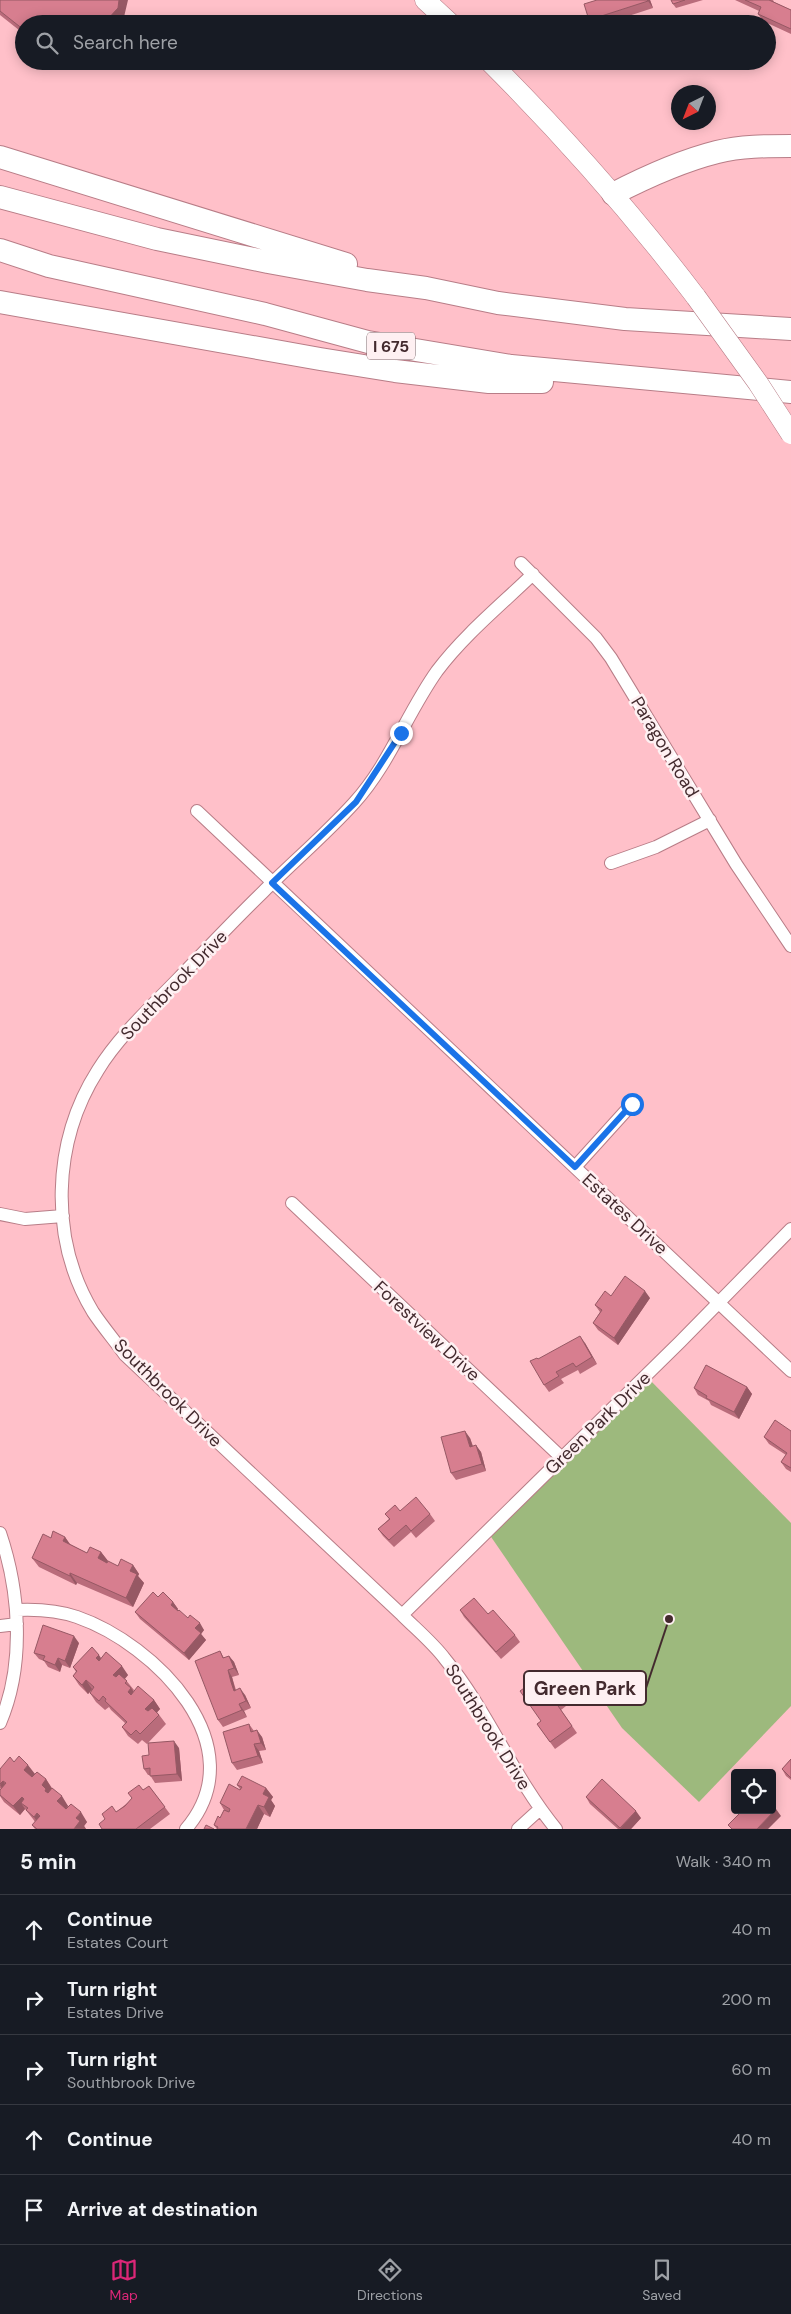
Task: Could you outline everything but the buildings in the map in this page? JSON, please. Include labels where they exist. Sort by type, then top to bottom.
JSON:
[{"type":"highway","points":[[613,194],[648,176],[718,152],[755,147],[791,146]]},
{"type":"highway","points":[[0,157],[426,288]]},
{"type":"highway","points":[[0,197],[166,241],[358,279],[426,288],[498,303],[625,319],[791,330]]},
{"type":"highway","name":"I 675","points":[[0,250],[49,266],[266,314],[368,342],[511,366],[665,382],[791,392]]},
{"type":"highway","points":[[0,302],[320,359],[488,382],[665,382]]},
{"type":"main road","points":[[425,0],[441,15]]},
{"type":"main road","points":[[498,70],[584,160],[696,296],[758,383],[791,434]]},
{"type":"street","name":"Paragon Road","points":[[521,563],[596,638],[611,658],[756,895],[791,946]]},
{"type":"street","name":"Southbrook Drive","points":[[533,574],[456,649],[438,670],[376,773],[356,802],[272,883],[113,1049],[85,1092],[69,1137],[64,1165],[63,1216],[64,1232],[82,1288],[92,1310],[125,1355],[402,1615],[445,1658],[460,1679],[540,1809],[556,1829]]},
{"type":"street","name":"Estates Drive","points":[[197,811],[791,1370]]},
{"type":"street","points":[[611,863],[656,847],[710,820]]},
{"type":"street","points":[[575,1167],[632,1104]]},
{"type":"street","name":"Forestview Drive","points":[[292,1203],[562,1458]]},
{"type":"street","points":[[0,1214],[25,1219],[63,1216]]},
{"type":"street","name":"Green Park Drive","points":[[402,1615],[791,1229]]},
{"type":"street","points":[[0,1533],[11,1574],[16,1610],[13,1678],[0,1723]]},
{"type":"street","points":[[16,1610],[57,1612],[94,1624],[142,1654],[180,1690],[194,1712],[203,1733],[210,1771],[204,1802],[186,1829]]},
{"type":"street","points":[[0,1626],[16,1624]]},
{"type":"street","points":[[518,1829],[540,1809]]},
{"type":"green space","points":[[646,1376],[791,1523],[791,1706],[699,1802],[622,1728],[487,1531]]},
{"type":"place","name":"Green Park","points":[[669,1619]]},
{"type":"route","points":[[401,733],[356,802],[272,883],[575,1167],[632,1104]]}]
